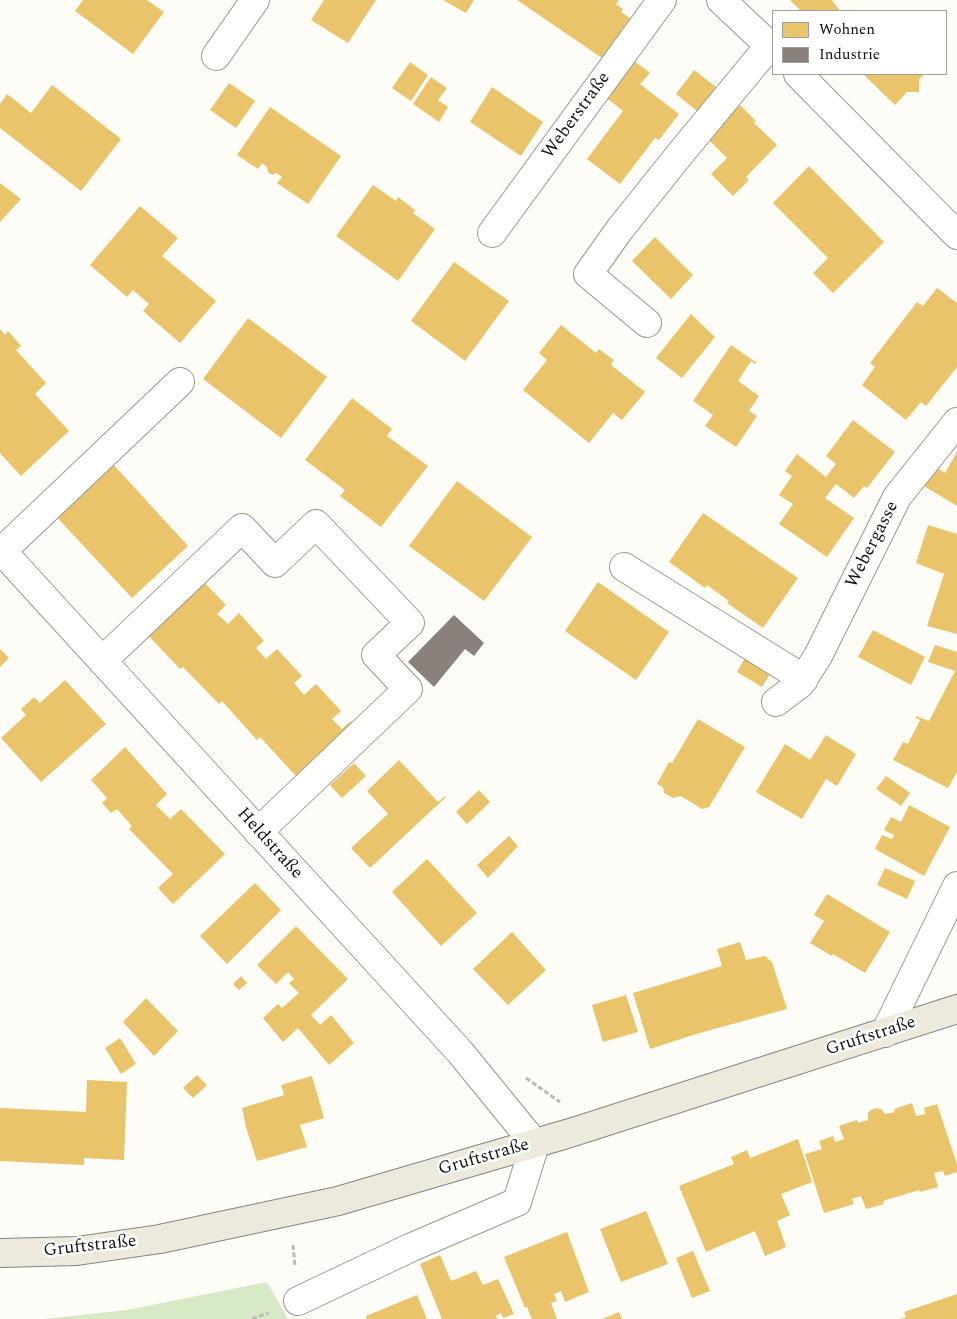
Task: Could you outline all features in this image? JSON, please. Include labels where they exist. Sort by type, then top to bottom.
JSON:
[{"type":"main road","name":"Gruftstraße","points":[[0,1253],[77,1251],[160,1239],[338,1201],[535,1144],[957,1009]]},
{"type":"street","points":[[216,56],[255,0]]},
{"type":"street","name":"Weberstraße","points":[[492,233],[662,0]]},
{"type":"street","points":[[647,323],[588,274],[620,229],[668,169],[771,47],[721,0]]},
{"type":"street","points":[[799,75],[957,235]]},
{"type":"street","points":[[1,550],[180,382]]},
{"type":"street","name":"Webergasse","points":[[776,702],[804,679],[818,656],[897,497],[957,422]]},
{"type":"street","points":[[102,661],[242,528],[275,563],[316,524],[410,623],[376,655],[408,689],[258,832]]},
{"type":"street","name":"Heldstraße","points":[[1,550],[460,1052],[535,1144]]},
{"type":"street","points":[[624,567],[804,679]]},
{"type":"street","points":[[885,1033],[957,886]]},
{"type":"street","points":[[298,1300],[412,1247],[517,1202],[535,1144]]},
{"type":"green space","points":[[267,1282],[288,1319],[43,1319],[127,1310]]},
{"type":"building: Wohnen","points":[[83,0],[147,0],[164,12],[133,54],[75,11]]},
{"type":"building: Wohnen","points":[[324,0],[376,0],[348,43],[311,20]]},
{"type":"building: Wohnen","points":[[443,0],[474,0],[466,13]]},
{"type":"building: Wohnen","points":[[517,0],[619,0],[616,4],[623,9],[621,12],[630,18],[602,58]]},
{"type":"building: Wohnen","points":[[790,0],[832,0],[839,10],[800,10]]},
{"type":"building: Wohnen","points":[[632,59],[650,73],[640,84],[679,114],[659,140],[655,138],[620,184],[587,159],[623,111],[604,96]]},
{"type":"building: Wohnen","points":[[410,62],[428,75],[411,101],[392,88]]},
{"type":"building: Wohnen","points":[[694,70],[721,91],[702,115],[676,94]]},
{"type":"building: Wohnen","points":[[864,75],[924,75],[919,79],[919,92],[907,92],[895,105]]},
{"type":"building: Wohnen","points":[[431,77],[447,88],[438,100],[448,107],[439,122],[413,104]]},
{"type":"building: Wohnen","points":[[229,83],[255,101],[236,128],[210,110]]},
{"type":"building: Wohnen","points":[[52,85],[121,139],[81,191],[0,128],[0,104],[7,94],[31,113]]},
{"type":"building: Wohnen","points":[[492,87],[543,122],[521,156],[470,122]]},
{"type":"building: Wohnen","points":[[740,105],[756,121],[754,123],[777,145],[746,177],[749,180],[733,196],[711,174],[727,158],[707,138]]},
{"type":"building: Wohnen","points":[[270,107],[341,156],[308,204],[277,183],[282,177],[276,173],[272,175],[262,163],[258,169],[237,155]]},
{"type":"building: Wohnen","points":[[809,166],[884,242],[833,293],[813,273],[828,258],[773,203]]},
{"type":"building: Wohnen","points":[[0,183],[21,199],[0,222]]},
{"type":"building: Wohnen","points":[[373,185],[396,201],[398,197],[415,210],[413,213],[435,229],[398,281],[336,236]]},
{"type":"building: Wohnen","points":[[140,206],[178,238],[162,256],[216,301],[180,343],[143,311],[149,304],[133,290],[127,297],[90,265]]},
{"type":"building: Wohnen","points":[[655,237],[693,275],[671,299],[632,261]]},
{"type":"building: Wohnen","points":[[454,262],[509,301],[465,361],[411,321]]},
{"type":"building: Wohnen","points":[[937,288],[957,303],[957,367],[926,406],[921,402],[906,420],[862,385],[875,367],[870,363],[917,302],[923,306]]},
{"type":"building: Wohnen","points":[[691,314],[715,337],[682,378],[656,358]]},
{"type":"building: Wohnen","points":[[248,318],[327,377],[281,438],[203,379]]},
{"type":"building: Wohnen","points":[[561,325],[596,353],[599,349],[614,360],[611,365],[645,392],[622,420],[613,413],[589,443],[523,390],[547,360],[539,353]]},
{"type":"building: Wohnen","points":[[0,329],[5,335],[8,331],[21,346],[16,350],[46,383],[35,394],[69,431],[21,476],[0,453]]},
{"type":"building: Wohnen","points":[[731,345],[757,363],[755,364],[751,361],[738,381],[759,396],[749,411],[757,416],[736,447],[705,426],[713,415],[693,401]]},
{"type":"building: Wohnen","points":[[352,398],[392,429],[387,436],[428,466],[381,527],[340,496],[345,490],[305,460]]},
{"type":"building: Wohnen","points":[[853,420],[895,452],[867,488],[864,486],[854,498],[836,484],[825,498],[854,518],[827,557],[779,524],[793,504],[779,495],[792,476],[785,471],[797,454],[826,477],[836,464],[826,456]]},
{"type":"building: Wohnen","points":[[957,452],[957,506],[919,483],[933,465],[945,473]]},
{"type":"building: Wohnen","points":[[110,461],[188,546],[132,598],[53,513]]},
{"type":"building: Wohnen","points":[[457,481],[532,537],[484,601],[409,546]]},
{"type":"building: Wohnen","points":[[703,513],[798,578],[763,628],[727,603],[729,601],[707,585],[705,588],[669,562]]},
{"type":"building: Wohnen","points":[[928,525],[957,534],[957,634],[927,626],[944,574],[916,563]]},
{"type":"building: Wohnen","points":[[200,578],[226,605],[217,614],[228,624],[239,613],[264,641],[256,648],[266,659],[277,649],[302,676],[294,683],[304,695],[316,684],[341,711],[332,719],[342,729],[351,721],[352,723],[296,776],[260,737],[257,740],[222,701],[219,704],[183,667],[180,669],[144,631]]},
{"type":"building: Wohnen","points":[[598,582],[669,632],[636,680],[565,631]]},
{"type":"building: Wohnen","points":[[873,630],[925,657],[911,685],[858,657]]},
{"type":"building: Wohnen","points":[[935,645],[957,652],[957,772],[948,788],[893,760],[903,742],[908,744],[920,720],[916,716],[929,721],[955,671],[928,662]]},
{"type":"building: Wohnen","points":[[0,649],[9,658],[0,667]]},
{"type":"building: Wohnen","points":[[746,656],[772,671],[762,687],[737,672]]},
{"type":"building: Wohnen","points":[[65,680],[106,724],[41,782],[1,738],[26,715],[21,709],[34,697],[40,703]]},
{"type":"building: Wohnen","points":[[698,719],[745,747],[709,807],[702,809],[681,796],[673,798],[664,793],[663,787],[657,784],[669,762],[672,763]]},
{"type":"building: Wohnen","points":[[826,735],[856,754],[837,786],[826,779],[802,819],[756,792],[785,744],[810,760]]},
{"type":"building: Wohnen","points":[[125,747],[167,794],[156,805],[170,819],[181,809],[225,854],[173,904],[158,888],[173,874],[129,829],[132,826],[117,809],[111,813],[102,803],[107,798],[91,780]]},
{"type":"building: Wohnen","points":[[399,760],[438,802],[446,797],[370,868],[351,848],[388,814],[367,791]]},
{"type":"building: Wohnen","points":[[354,763],[366,776],[342,798],[330,785]]},
{"type":"building: Wohnen","points":[[886,776],[910,793],[901,806],[876,789]]},
{"type":"building: Wohnen","points":[[479,790],[490,802],[467,824],[456,812]]},
{"type":"building: Wohnen","points":[[909,805],[950,827],[924,876],[875,849],[882,835],[892,839],[894,835],[884,830],[891,817],[901,822]]},
{"type":"building: Wohnen","points":[[509,836],[518,846],[488,878],[477,865]]},
{"type":"building: Wohnen","points":[[427,859],[477,913],[441,946],[392,892]]},
{"type":"building: Wohnen","points":[[885,868],[915,881],[907,899],[877,885]]},
{"type":"building: Wohnen","points":[[255,883],[281,910],[227,964],[200,936]]},
{"type":"building: Wohnen","points":[[827,894],[890,932],[865,973],[810,943],[824,921],[814,915]]},
{"type":"building: Wohnen","points":[[296,926],[348,979],[311,1015],[320,1025],[331,1015],[354,1043],[329,1065],[298,1028],[283,1042],[263,1018],[278,1004],[282,1008],[299,993],[289,983],[294,979],[288,972],[276,984],[257,965]]},
{"type":"building: Wohnen","points":[[512,932],[546,970],[508,1005],[473,969]]},
{"type":"building: Wohnen","points":[[740,942],[746,960],[765,956],[772,962],[787,1009],[696,1034],[650,1049],[633,993],[722,966],[717,949]]},
{"type":"building: Wohnen","points":[[241,976],[247,983],[239,990],[233,984]]},
{"type":"building: Wohnen","points":[[626,995],[638,1032],[603,1042],[592,1005]]},
{"type":"building: Wohnen","points":[[146,998],[178,1031],[154,1056],[123,1022]]},
{"type":"building: Wohnen","points":[[120,1038],[136,1064],[121,1074],[105,1048]]},
{"type":"building: Wohnen","points":[[197,1075],[207,1085],[193,1098],[183,1088]]},
{"type":"building: Wohnen","points":[[312,1076],[324,1118],[300,1125],[307,1147],[257,1161],[242,1108],[284,1095],[281,1085]]},
{"type":"building: Wohnen","points":[[87,1080],[127,1082],[124,1160],[84,1158],[84,1165],[0,1161],[0,1108],[86,1112]]},
{"type":"building: Wohnen","points":[[912,1103],[916,1116],[925,1114],[924,1108],[937,1104],[957,1164],[957,1172],[945,1176],[943,1171],[934,1173],[938,1187],[920,1192],[919,1190],[883,1201],[884,1204],[866,1209],[861,1196],[852,1199],[854,1204],[824,1213],[805,1154],[822,1149],[819,1141],[833,1136],[835,1142],[844,1139],[839,1126],[857,1120],[858,1123],[868,1120],[868,1113],[871,1110],[881,1109],[885,1114],[895,1112],[894,1109]]},
{"type":"building: Wohnen","points":[[798,1139],[812,1182],[781,1194],[790,1215],[777,1221],[786,1247],[765,1256],[755,1231],[706,1252],[679,1186],[734,1164],[731,1157],[747,1150],[750,1158]]},
{"type":"building: Wohnen","points":[[646,1211],[668,1264],[621,1282],[600,1229]]},
{"type":"building: Wohnen","points":[[567,1232],[589,1292],[565,1302],[561,1291],[554,1294],[557,1301],[551,1303],[557,1319],[532,1319],[527,1307],[525,1308],[504,1257]]},
{"type":"building: Wohnen","points":[[693,1251],[710,1291],[692,1298],[676,1258]]},
{"type":"building: Wohnen","points":[[440,1255],[451,1281],[476,1271],[483,1285],[498,1279],[514,1314],[503,1318],[501,1313],[496,1316],[497,1319],[442,1319],[420,1264]]},
{"type":"building: Wohnen","points":[[957,1294],[957,1319],[900,1319],[906,1317],[904,1312]]},
{"type":"building: Wohnen","points":[[417,1295],[427,1319],[367,1319],[366,1316]]},
{"type":"building: Wohnen","points":[[619,1312],[622,1319],[602,1319]]},
{"type":"building: Industrie","points":[[454,615],[484,643],[474,656],[465,649],[434,687],[408,662]]}]
